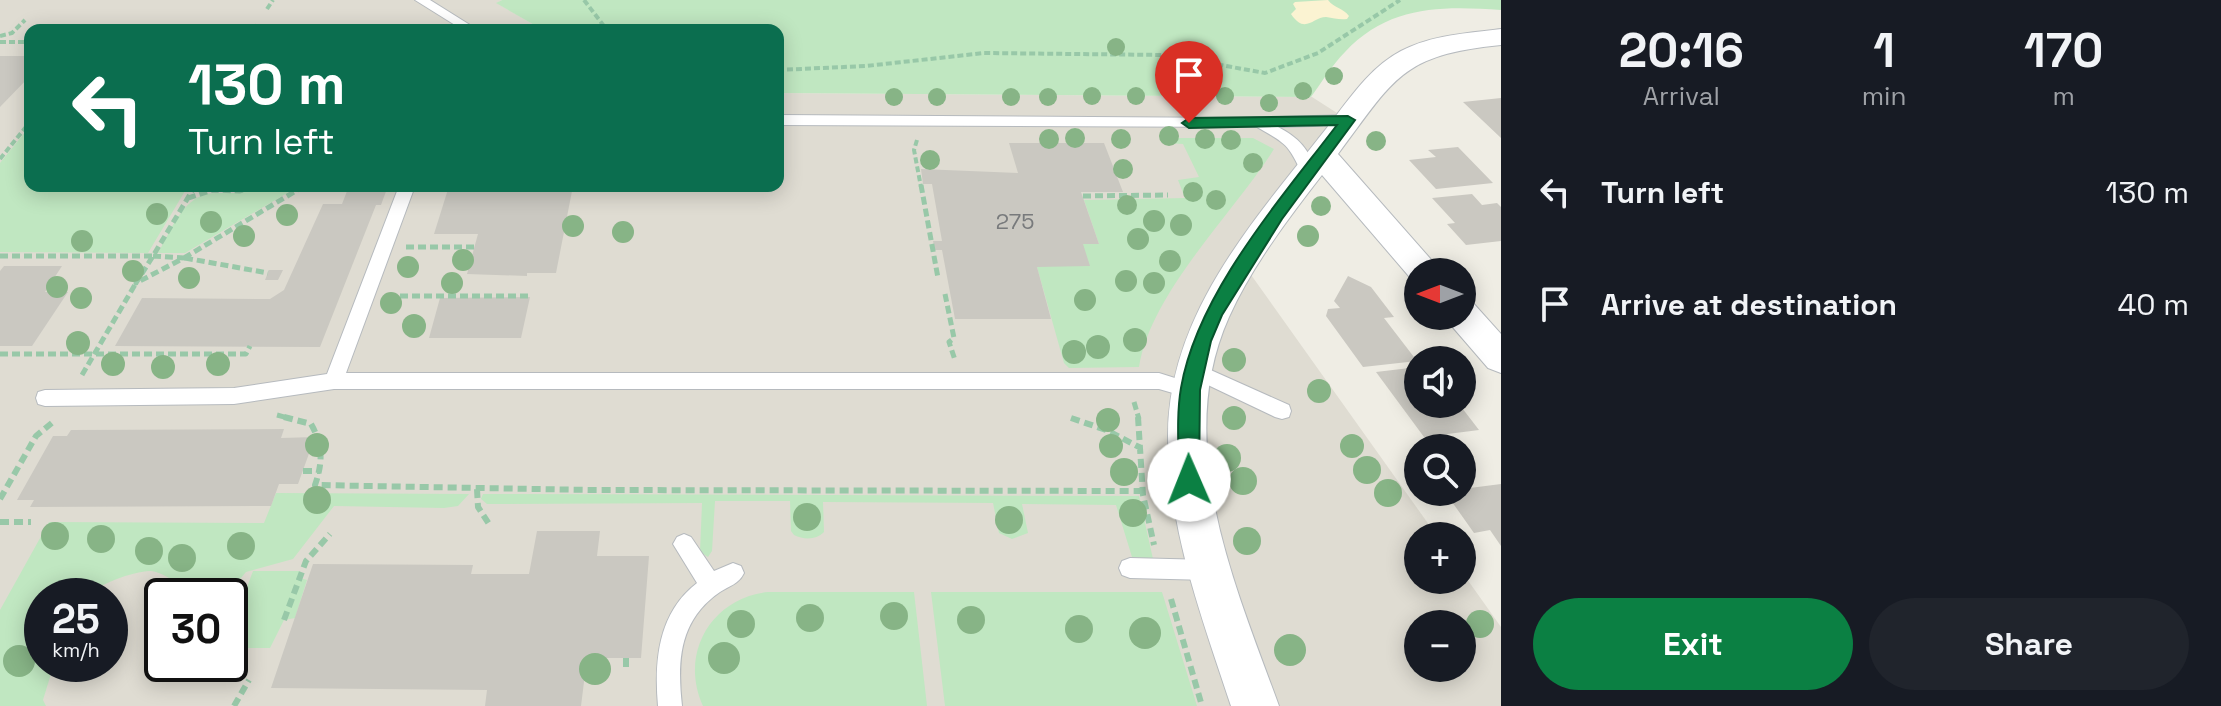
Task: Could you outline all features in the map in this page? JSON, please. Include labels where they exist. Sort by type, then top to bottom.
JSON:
[{"type":"street","points":[[1255,706],[1209,570],[1189,480],[1192,380],[1202,341],[1228,287],[1315,163],[1378,81],[1405,57],[1442,44],[1484,38],[1501,60]]},
{"type":"street","points":[[1315,163],[1411,258]]},
{"type":"street","points":[[1476,330],[1501,358]]},
{"type":"lane","points":[[421,0],[460,24]]},
{"type":"lane","points":[[784,120],[1259,123],[1348,120]]},
{"type":"lane","points":[[1259,123],[1296,144],[1315,163]]},
{"type":"lane","points":[[334,381],[405,192]]},
{"type":"lane","points":[[45,398],[234,396],[334,381],[1192,380],[1282,411]]},
{"type":"lane","points":[[684,544],[710,584]]},
{"type":"lane","points":[[1130,568],[1209,570]]},
{"type":"lane","points":[[670,706],[668,667],[675,625],[688,603],[710,584],[733,573]]},
{"type":"path","points":[[267,9],[273,0]]},
{"type":"path","points":[[584,0],[602,24]]},
{"type":"path","points":[[784,70],[866,66],[984,53],[1165,55],[1265,73],[1281,70],[1343,38],[1400,0]]},
{"type":"path","points":[[0,39],[12,33],[25,20]]},
{"type":"path","points":[[0,39],[24,41]]},
{"type":"path","points":[[0,159],[24,129]]},
{"type":"path","points":[[922,137],[915,142],[914,150],[938,278]]},
{"type":"path","points":[[79,380],[192,192]]},
{"type":"path","points":[[188,198],[207,192]]},
{"type":"path","points":[[136,283],[294,192]]},
{"type":"path","points":[[1083,196],[1168,195]]},
{"type":"path","points":[[385,247],[474,247]]},
{"type":"path","points":[[0,256],[153,256],[184,258],[268,273]]},
{"type":"path","points":[[945,294],[954,338],[949,342],[950,350],[955,361]]},
{"type":"path","points":[[367,296],[528,296]]},
{"type":"path","points":[[241,366],[250,346]]},
{"type":"path","points":[[0,354],[246,354]]},
{"type":"path","points":[[1134,401],[1141,428],[1142,491],[1146,518],[1158,557]]},
{"type":"path","points":[[263,415],[278,415],[311,424],[324,459],[315,485],[477,489],[1142,491]]},
{"type":"path","points":[[0,499],[36,436],[60,418]]},
{"type":"path","points":[[1071,418],[1106,430],[1141,448]]},
{"type":"path","points":[[303,471],[320,471]]},
{"type":"path","points":[[477,489],[478,507],[489,524]]},
{"type":"path","points":[[0,522],[31,522]]},
{"type":"path","points":[[284,620],[308,556],[319,541],[330,534]]},
{"type":"path","points":[[1171,599],[1202,706]]},
{"type":"path","points":[[626,658],[626,669]]},
{"type":"path","points":[[234,706],[249,680]]},
{"type":"shaded area","points":[[0,0],[502,0],[497,3],[533,24],[24,24],[24,192],[784,192],[784,93],[1312,97],[1348,120],[1244,265],[1404,490],[1404,506],[1416,506],[1427,522],[1404,522],[1404,594],[1476,592],[1501,627],[1501,706],[0,706]]},
{"type":"green space","points":[[502,0],[1501,0],[1501,10],[1437,9],[1398,17],[1380,25],[1345,52],[1311,97],[784,93],[784,24],[533,24],[496,3]]},
{"type":"green space","points":[[24,133],[24,192],[184,192],[148,253],[0,252],[0,163]]},
{"type":"green space","points":[[1253,138],[1274,149],[1176,282],[1159,310],[1139,367],[1069,368],[1064,363],[1037,267],[1083,244],[1099,244],[1084,200],[1185,198],[1178,180],[1199,177],[1183,144],[1160,140]]},
{"type":"green space","points":[[289,192],[185,253],[158,253],[180,214],[206,194]]},
{"type":"green space","points":[[276,493],[469,494],[458,506],[444,508],[334,506],[293,559],[246,572],[241,578],[169,578],[145,571],[121,578],[24,578],[24,682],[48,682],[43,700],[46,706],[0,706],[0,610],[49,522],[264,523]]},
{"type":"green space","points":[[483,494],[1139,496],[1153,559],[1132,557],[1116,505],[1022,504],[1028,533],[1012,539],[999,533],[993,503],[823,502],[824,532],[814,538],[806,538],[791,531],[790,501],[715,501],[712,551],[708,557],[700,552],[702,503],[487,504],[481,499]]},
{"type":"green space","points":[[253,571],[299,571],[300,578],[307,580],[295,618],[284,620],[270,648],[248,648],[248,584]]},
{"type":"green space","points":[[768,592],[914,592],[927,706],[703,706],[695,667],[705,632],[730,605],[748,596]]},
{"type":"green space","points":[[931,592],[1162,592],[1197,706],[945,706]]},
{"type":"sand","points":[[1328,0],[1347,13],[1347,19],[1326,17],[1305,24],[1291,14],[1296,9],[1295,2]]},
{"type":"building","points":[[0,56],[24,56],[24,82],[0,107]]},
{"type":"building","points":[[1501,98],[1501,138],[1463,102]]},
{"type":"building","points":[[1009,143],[1104,143],[1123,192],[1081,192],[1099,244],[1083,244],[1090,266],[1037,267],[1051,319],[955,319],[942,250],[935,250],[933,241],[942,241],[932,184],[923,184],[921,169],[1018,173]]},
{"type":"building","points":[[1458,147],[1493,183],[1436,189],[1409,160],[1436,157],[1428,150]]},
{"type":"building","points":[[347,192],[386,192],[381,205],[376,205],[320,347],[115,346],[142,298],[270,299],[284,290],[323,204],[342,204]]},
{"type":"building","points":[[447,192],[572,192],[556,273],[527,273],[527,276],[467,274],[478,234],[434,234]]},
{"type":"building","points":[[1472,194],[1482,205],[1497,203],[1501,207],[1501,241],[1466,245],[1447,224],[1455,223],[1432,198]]},
{"type":"building","points":[[4,266],[62,266],[45,292],[68,292],[32,346],[0,346],[0,271]]},
{"type":"building","points":[[269,270],[283,270],[278,280],[265,280]]},
{"type":"building","points":[[1348,276],[1371,287],[1394,317],[1384,318],[1405,346],[1404,362],[1363,367],[1326,316],[1328,309],[1340,308],[1334,301]]},
{"type":"building","points":[[530,297],[521,338],[429,338],[440,298]]},
{"type":"building","points":[[1404,369],[1404,410],[1376,372]]},
{"type":"building","points":[[1410,418],[1470,418],[1479,430],[1448,434],[1422,434]]},
{"type":"building","points":[[284,429],[281,438],[315,437],[298,484],[279,484],[271,506],[30,507],[34,500],[17,500],[53,436],[67,436],[71,430]]},
{"type":"building","points":[[1501,484],[1501,546],[1490,530],[1476,533],[1476,522],[1466,522],[1455,506],[1476,506],[1476,487]]},
{"type":"building","points":[[537,531],[600,531],[597,556],[649,556],[641,658],[587,658],[581,706],[485,706],[487,690],[271,688],[313,564],[473,565],[471,574],[529,574]]},
{"type":"route","points":[[1189,123],[1348,120],[1277,215],[1214,312],[1202,341],[1190,390],[1189,480]]}]
